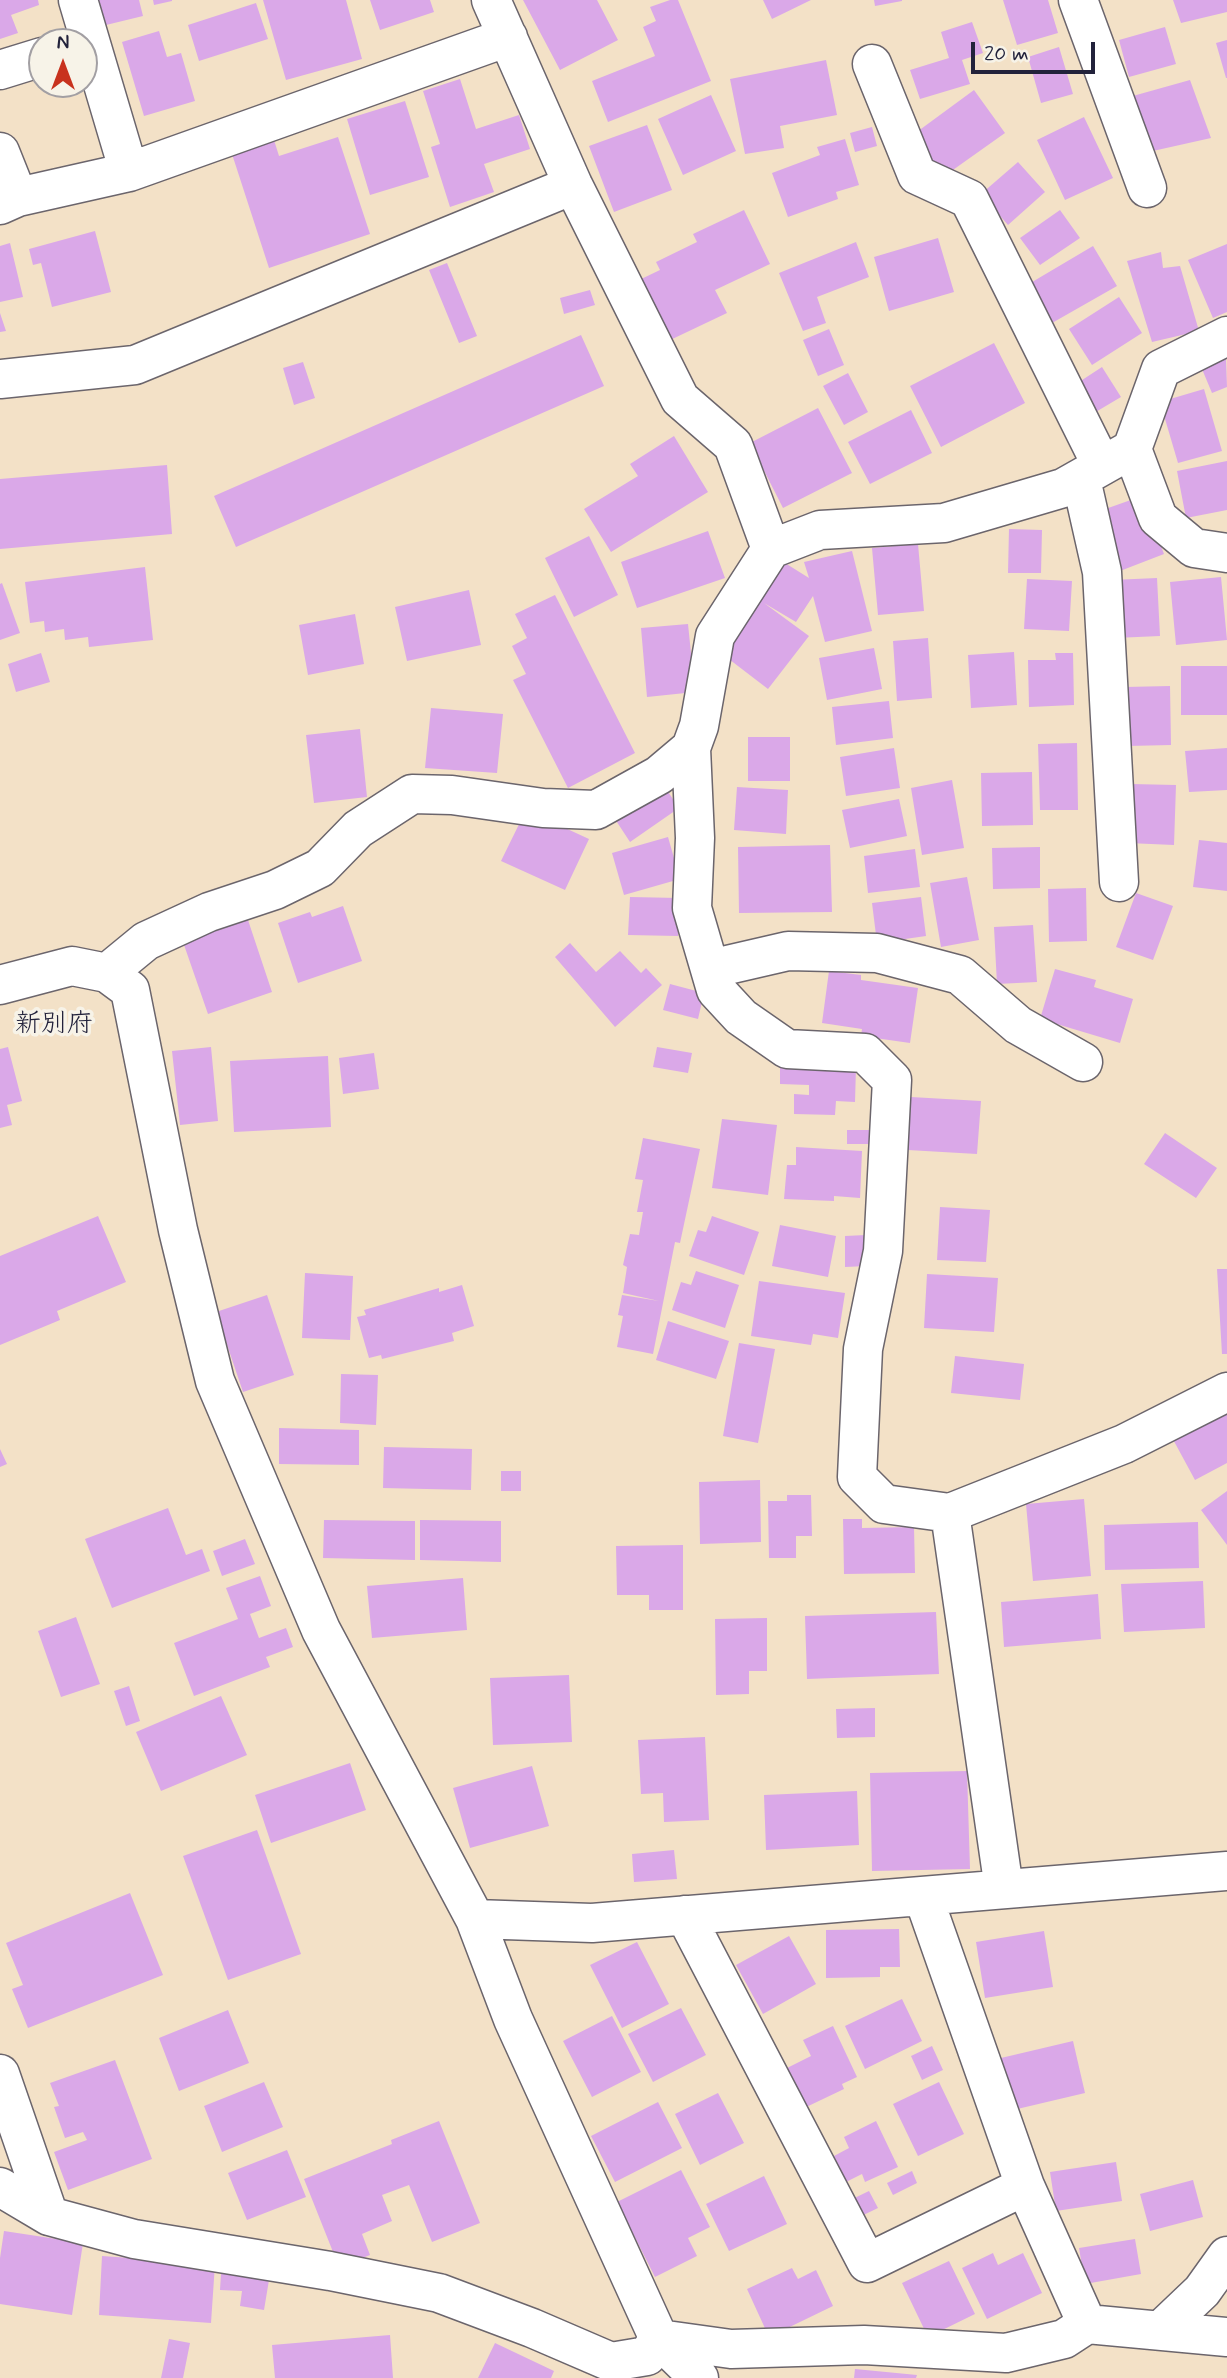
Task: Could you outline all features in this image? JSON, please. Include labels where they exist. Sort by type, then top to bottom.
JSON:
[{"type":"street","points":[[78,0],[84,28]]},
{"type":"street","points":[[491,0],[573,185],[680,399],[733,445],[771,549]]},
{"type":"street","points":[[1078,0],[1147,188]]},
{"type":"street","points":[[0,152],[9,201],[129,172],[508,37]]},
{"type":"street","points":[[0,70],[28,61]]},
{"type":"street","points":[[872,64],[917,175],[969,199],[1105,464],[1158,519],[1194,548],[1227,554]]},
{"type":"street","points":[[98,77],[129,172]]},
{"type":"street","points":[[0,379],[135,365],[573,185]]},
{"type":"street","points":[[1119,882],[1102,572],[1105,464],[1161,369],[1227,336]]},
{"type":"street","points":[[1105,464],[1063,488],[944,523],[820,530],[771,549],[715,636],[699,726],[691,748],[695,838],[692,908],[716,990],[741,1017],[787,1049],[866,1053],[892,1080],[883,1251],[863,1349],[858,1477],[884,1504],[950,1513],[1124,1444],[1227,1392]]},
{"type":"street","points":[[107,973],[146,941],[209,912],[275,890],[320,868],[358,830],[412,794],[453,795],[543,808],[596,810],[659,775],[691,748]]},
{"type":"street","points":[[710,969],[788,951],[889,956],[960,975],[1018,1025],[1083,1062]]},
{"type":"street","points":[[0,985],[72,966],[107,973],[130,990],[177,1230],[215,1381],[321,1630],[475,1919],[513,2019],[659,2339],[699,2378]]},
{"type":"street","points":[[950,1513],[1003,1889]]},
{"type":"street","points":[[475,1919],[592,1923],[1227,1871]]},
{"type":"street","points":[[923,1896],[1025,2186],[1087,2324]]},
{"type":"street","points":[[685,1915],[867,2263],[1025,2186]]},
{"type":"street","points":[[0,2074],[49,2216]]},
{"type":"street","points":[[0,2187],[49,2216],[134,2239],[330,2271],[439,2293],[532,2328],[611,2362],[647,2356],[659,2339]]},
{"type":"street","points":[[1161,2330],[1202,2291],[1227,2256]]},
{"type":"street","points":[[659,2339],[731,2349],[864,2346],[1006,2353],[1065,2339],[1087,2324],[1227,2337]]},
{"type":"building","points":[[0,0],[38,0],[39,5],[11,15],[18,33],[0,39]]},
{"type":"building","points":[[99,0],[139,0],[143,16],[106,25]]},
{"type":"building","points":[[153,0],[172,0],[172,1],[154,5]]},
{"type":"building","points":[[263,0],[346,0],[362,59],[286,80]]},
{"type":"building","points":[[370,0],[430,0],[434,12],[380,30]]},
{"type":"building","points":[[523,0],[597,0],[618,40],[560,70]]},
{"type":"building","points":[[678,0],[711,81],[608,122],[592,81],[655,56],[643,27],[656,21],[650,7]]},
{"type":"building","points":[[763,0],[811,0],[772,19]]},
{"type":"building","points":[[874,0],[902,0],[902,1],[875,6]]},
{"type":"building","points":[[1003,0],[1048,0],[1058,33],[1017,45]]},
{"type":"building","points":[[1173,0],[1227,0],[1227,12],[1181,23]]},
{"type":"building","points":[[256,3],[268,39],[199,61],[188,25]]},
{"type":"building","points":[[972,22],[983,53],[962,60],[970,84],[920,99],[910,70],[949,58],[941,32]]},
{"type":"building","points":[[1165,27],[1176,64],[1129,77],[1119,40]]},
{"type":"building","points":[[159,31],[167,57],[181,53],[195,101],[144,116],[122,42]]},
{"type":"building","points":[[1227,40],[1227,78],[1226,78],[1216,43]]},
{"type":"building","points":[[1059,47],[1073,94],[1041,103],[1028,57]]},
{"type":"building","points":[[826,60],[837,115],[780,126],[784,148],[745,154],[730,79]]},
{"type":"building","points":[[460,79],[476,129],[519,115],[530,149],[484,164],[494,192],[450,207],[431,147],[440,144],[423,91]]},
{"type":"building","points":[[1190,80],[1211,138],[1135,155],[1115,101]]},
{"type":"building","points":[[974,90],[1005,133],[943,177],[910,137]]},
{"type":"building","points":[[711,95],[736,151],[683,175],[658,119]]},
{"type":"building","points":[[405,101],[429,177],[370,195],[347,119]]},
{"type":"building","points":[[1084,117],[1113,178],[1065,200],[1037,140]]},
{"type":"building","points":[[647,125],[672,190],[614,212],[589,146]]},
{"type":"building","points":[[872,127],[877,146],[855,152],[850,133]]},
{"type":"building","points":[[338,137],[370,234],[269,268],[232,154],[274,140],[279,156]]},
{"type":"building","points":[[845,139],[859,185],[836,192],[838,199],[788,217],[772,173],[820,155],[817,147]]},
{"type":"building","points":[[1018,162],[1045,192],[1008,225],[981,194]]},
{"type":"building","points":[[744,210],[770,264],[715,290],[727,313],[666,342],[637,281],[660,270],[656,262],[697,242],[693,234]]},
{"type":"building","points":[[1060,210],[1080,238],[1040,265],[1020,238]]},
{"type":"building","points":[[95,231],[111,292],[52,307],[41,263],[33,265],[29,249]]},
{"type":"building","points":[[938,238],[954,292],[889,311],[874,257]]},
{"type":"building","points":[[856,242],[869,277],[817,297],[826,323],[803,331],[779,273]]},
{"type":"building","points":[[10,243],[23,297],[0,302],[0,246]]},
{"type":"building","points":[[1227,244],[1227,312],[1213,318],[1188,260]]},
{"type":"building","points":[[1093,246],[1117,286],[1045,327],[1022,288]]},
{"type":"building","points":[[1161,252],[1163,268],[1180,266],[1199,331],[1152,342],[1127,261]]},
{"type":"building","points":[[447,263],[477,336],[459,343],[429,270]]},
{"type":"building","points":[[590,290],[595,305],[564,314],[560,298]]},
{"type":"building","points":[[1119,297],[1142,333],[1092,365],[1069,329]]},
{"type":"building","points":[[0,313],[6,331],[0,332]]},
{"type":"building","points":[[829,329],[844,365],[818,376],[803,340]]},
{"type":"building","points":[[581,335],[604,386],[236,547],[214,496]]},
{"type":"building","points":[[994,343],[1025,403],[941,447],[910,386]]},
{"type":"building","points":[[1226,359],[1227,387],[1212,393],[1202,369]]},
{"type":"building","points":[[303,362],[315,398],[294,405],[283,368]]},
{"type":"building","points":[[1102,367],[1121,397],[1094,413],[1076,384]]},
{"type":"building","points":[[848,373],[868,412],[844,425],[823,386]]},
{"type":"building","points":[[1204,389],[1222,451],[1178,463],[1160,402]]},
{"type":"building","points":[[818,408],[852,473],[783,508],[750,443]]},
{"type":"building","points":[[911,410],[932,453],[870,484],[848,442]]},
{"type":"building","points":[[674,436],[708,492],[611,552],[584,509],[638,476],[630,464]]},
{"type":"building","points":[[1227,461],[1227,510],[1186,518],[1177,471]]},
{"type":"building","points":[[167,465],[172,534],[0,549],[0,479]]},
{"type":"building","points":[[1142,496],[1164,554],[1120,571],[1097,512]]},
{"type":"building","points":[[1009,529],[1042,530],[1041,573],[1008,573]]},
{"type":"building","points":[[708,531],[725,578],[637,608],[621,562]]},
{"type":"building","points":[[589,536],[618,595],[574,617],[545,558]]},
{"type":"building","points":[[918,544],[924,611],[878,615],[872,548]]},
{"type":"building","points":[[852,551],[872,631],[825,642],[813,596],[796,622],[764,603],[809,636],[768,689],[721,653],[761,601],[785,563],[809,578],[804,562]]},
{"type":"building","points":[[145,567],[153,640],[89,647],[88,637],[65,640],[64,629],[45,632],[44,621],[30,623],[25,582]]},
{"type":"building","points":[[1221,577],[1227,640],[1176,645],[1170,582]]},
{"type":"building","points":[[1157,578],[1160,636],[1115,638],[1112,580]]},
{"type":"building","points":[[1027,579],[1072,581],[1069,631],[1024,629]]},
{"type":"building","points":[[2,583],[20,633],[0,640],[0,584]]},
{"type":"building","points":[[469,590],[481,645],[407,661],[395,607]]},
{"type":"building","points":[[555,595],[635,753],[568,788],[513,680],[526,674],[512,646],[527,638],[515,614]]},
{"type":"building","points":[[355,614],[364,664],[308,675],[299,625]]},
{"type":"building","points":[[688,624],[695,692],[647,697],[641,628]]},
{"type":"building","points":[[928,638],[932,698],[897,701],[893,641]]},
{"type":"building","points":[[874,648],[882,689],[827,700],[819,658]]},
{"type":"building","points":[[1014,652],[1017,705],[971,708],[968,655]]},
{"type":"building","points":[[41,653],[50,682],[16,692],[8,664]]},
{"type":"building","points":[[1055,653],[1073,653],[1074,705],[1029,707],[1028,660],[1056,660]]},
{"type":"building","points":[[1181,666],[1227,666],[1227,715],[1181,715]]},
{"type":"building","points":[[1170,686],[1171,745],[1127,746],[1125,687]]},
{"type":"building","points":[[889,701],[893,738],[836,745],[832,707]]},
{"type":"building","points":[[431,708],[503,714],[497,773],[425,768]]},
{"type":"building","points":[[360,729],[367,797],[314,803],[306,735]]},
{"type":"building","points":[[748,737],[790,737],[790,781],[748,781]]},
{"type":"building","points":[[1077,743],[1078,810],[1040,810],[1038,744]]},
{"type":"building","points":[[894,748],[900,788],[846,796],[840,757]]},
{"type":"building","points":[[1227,748],[1227,790],[1189,792],[1185,751]]},
{"type":"building","points":[[1032,772],[1033,825],[982,826],[981,773]]},
{"type":"building","points":[[660,780],[679,808],[630,842],[611,813]]},
{"type":"building","points":[[952,780],[964,848],[922,855],[911,788]]},
{"type":"building","points":[[1131,784],[1176,785],[1174,845],[1128,843]]},
{"type":"building","points":[[737,787],[788,790],[786,834],[734,830]]},
{"type":"building","points":[[899,799],[907,836],[850,848],[842,810]]},
{"type":"building","points":[[526,810],[589,839],[565,890],[501,861]]},
{"type":"building","points":[[668,837],[680,879],[624,895],[612,853]]},
{"type":"building","points":[[1199,840],[1227,843],[1227,891],[1193,887]]},
{"type":"building","points":[[830,845],[832,912],[739,913],[738,847]]},
{"type":"building","points":[[1040,847],[1040,888],[993,889],[992,848]]},
{"type":"building","points":[[915,849],[920,887],[868,893],[864,856]]},
{"type":"building","points":[[967,877],[979,940],[941,947],[930,883]]},
{"type":"building","points":[[1086,888],[1087,941],[1049,942],[1048,889]]},
{"type":"building","points":[[1136,893],[1173,906],[1153,960],[1116,947]]},
{"type":"building","points":[[630,897],[679,898],[678,936],[628,935]]},
{"type":"building","points":[[921,897],[926,936],[877,943],[872,903]]},
{"type":"building","points":[[343,906],[362,961],[298,983],[278,923],[310,912],[312,917]]},
{"type":"building","points":[[248,920],[272,992],[208,1014],[183,942]]},
{"type":"building","points":[[1033,925],[1037,982],[997,984],[994,927]]},
{"type":"building","points":[[570,943],[596,972],[620,951],[641,973],[646,968],[662,985],[615,1027],[555,957]]},
{"type":"building","points":[[1055,969],[1096,980],[1094,987],[1133,999],[1120,1043],[1040,1019]]},
{"type":"building","points":[[829,971],[861,975],[861,980],[918,988],[910,1043],[861,1036],[862,1029],[822,1023]]},
{"type":"building","points":[[670,984],[704,993],[698,1019],[663,1010]]},
{"type":"building","points":[[8,1047],[22,1101],[7,1105],[12,1125],[0,1128],[0,1049]]},
{"type":"building","points":[[211,1047],[218,1121],[180,1125],[172,1051]]},
{"type":"building","points":[[657,1047],[692,1053],[688,1073],[653,1067]]},
{"type":"building","points":[[374,1053],[379,1089],[343,1094],[339,1058]]},
{"type":"building","points":[[328,1056],[331,1127],[234,1132],[230,1061]]},
{"type":"building","points":[[780,1066],[856,1067],[855,1102],[836,1101],[835,1115],[794,1114],[794,1094],[809,1095],[809,1085],[780,1084]]},
{"type":"building","points":[[911,1097],[981,1101],[977,1154],[908,1150]]},
{"type":"building","points":[[722,1119],[777,1125],[768,1195],[712,1188]]},
{"type":"building","points":[[847,1130],[875,1130],[875,1144],[847,1144]]},
{"type":"building","points":[[1165,1133],[1217,1168],[1196,1198],[1144,1164]]},
{"type":"building","points":[[643,1138],[700,1149],[680,1243],[675,1242],[653,1354],[617,1347],[623,1316],[618,1315],[622,1295],[659,1301],[623,1293],[627,1267],[623,1265],[630,1234],[639,1235],[643,1212],[637,1212],[643,1180],[635,1179]]},
{"type":"building","points":[[796,1147],[862,1151],[860,1198],[834,1196],[834,1201],[784,1199],[787,1165],[796,1165]]},
{"type":"building","points":[[940,1207],[990,1210],[986,1262],[937,1260]]},
{"type":"building","points":[[98,1216],[126,1282],[57,1311],[60,1320],[0,1345],[0,1256]]},
{"type":"building","points":[[712,1216],[759,1232],[744,1275],[689,1256],[698,1230],[706,1232]]},
{"type":"building","points":[[780,1225],[836,1236],[828,1277],[772,1266]]},
{"type":"building","points":[[866,1235],[867,1266],[845,1267],[845,1236]]},
{"type":"building","points":[[1217,1269],[1227,1269],[1227,1354],[1222,1354]]},
{"type":"building","points":[[696,1271],[739,1285],[725,1328],[672,1310],[681,1282],[691,1285]]},
{"type":"building","points":[[305,1273],[353,1276],[350,1340],[302,1338]]},
{"type":"building","points":[[927,1274],[998,1278],[994,1332],[924,1328]]},
{"type":"building","points":[[759,1281],[845,1293],[838,1338],[813,1334],[811,1345],[751,1336]]},
{"type":"building","points":[[462,1285],[474,1326],[452,1333],[454,1341],[382,1359],[381,1355],[369,1358],[357,1317],[366,1315],[364,1310],[439,1288],[439,1292]]},
{"type":"building","points":[[267,1295],[294,1375],[243,1392],[216,1312]]},
{"type":"building","points":[[668,1321],[729,1341],[716,1379],[656,1360]]},
{"type":"building","points":[[739,1343],[775,1349],[758,1443],[723,1436]]},
{"type":"building","points":[[955,1356],[1024,1364],[1020,1400],[951,1393]]},
{"type":"building","points":[[341,1374],[378,1375],[376,1425],[340,1423]]},
{"type":"building","points":[[1227,1401],[1227,1463],[1195,1480],[1169,1432]]},
{"type":"building","points":[[279,1428],[359,1430],[359,1465],[279,1464]]},
{"type":"building","points":[[384,1447],[472,1449],[471,1490],[383,1488]]},
{"type":"building","points":[[0,1449],[7,1464],[0,1467]]},
{"type":"building","points":[[501,1471],[521,1471],[521,1491],[501,1491]]},
{"type":"building","points":[[760,1480],[761,1542],[700,1544],[699,1482]]},
{"type":"building","points":[[1227,1491],[1227,1545],[1201,1510]]},
{"type":"building","points":[[787,1495],[811,1495],[812,1536],[796,1536],[796,1558],[769,1558],[768,1501],[787,1501]]},
{"type":"building","points":[[1084,1499],[1091,1576],[1033,1581],[1026,1504]]},
{"type":"building","points":[[168,1508],[186,1555],[202,1549],[210,1571],[112,1608],[85,1539]]},
{"type":"building","points":[[843,1519],[862,1519],[862,1528],[914,1527],[915,1573],[844,1574]]},
{"type":"building","points":[[324,1520],[415,1521],[415,1560],[323,1558]]},
{"type":"building","points":[[420,1520],[501,1521],[501,1562],[420,1560]]},
{"type":"building","points":[[1198,1522],[1199,1568],[1105,1570],[1104,1525]]},
{"type":"building","points":[[245,1539],[255,1564],[222,1576],[213,1551]]},
{"type":"building","points":[[683,1545],[683,1610],[649,1610],[649,1595],[617,1595],[616,1546]]},
{"type":"building","points":[[260,1576],[271,1606],[250,1614],[259,1638],[286,1628],[293,1647],[266,1657],[270,1667],[194,1696],[174,1643],[238,1619],[226,1588]]},
{"type":"building","points":[[463,1578],[467,1630],[372,1638],[367,1586]]},
{"type":"building","points":[[1203,1581],[1205,1628],[1124,1632],[1121,1584]]},
{"type":"building","points":[[1098,1594],[1101,1639],[1004,1647],[1001,1602]]},
{"type":"building","points":[[936,1612],[939,1674],[807,1679],[805,1616]]},
{"type":"building","points":[[76,1617],[100,1684],[61,1697],[38,1631]]},
{"type":"building","points":[[767,1618],[767,1671],[749,1671],[749,1694],[716,1695],[715,1619]]},
{"type":"building","points":[[569,1675],[572,1742],[493,1745],[490,1678]]},
{"type":"building","points":[[129,1686],[140,1721],[126,1726],[114,1691]]},
{"type":"building","points":[[221,1696],[247,1755],[161,1791],[136,1732]]},
{"type":"building","points":[[875,1708],[875,1737],[837,1738],[836,1709]]},
{"type":"building","points":[[705,1737],[709,1820],[664,1822],[663,1793],[641,1794],[638,1740]]},
{"type":"building","points":[[350,1763],[366,1810],[271,1843],[255,1795]]},
{"type":"building","points":[[532,1766],[549,1826],[470,1848],[453,1788]]},
{"type":"building","points":[[967,1771],[970,1869],[872,1871],[870,1773]]},
{"type":"building","points":[[857,1791],[859,1845],[766,1850],[764,1795]]},
{"type":"building","points":[[257,1830],[301,1954],[228,1980],[183,1856]]},
{"type":"building","points":[[674,1850],[677,1879],[634,1882],[632,1854]]},
{"type":"building","points":[[130,1893],[163,1975],[28,2028],[12,1989],[23,1985],[6,1943]]},
{"type":"building","points":[[899,1929],[900,1967],[880,1967],[880,1977],[826,1978],[826,1930]]},
{"type":"building","points":[[1044,1931],[1053,1987],[985,1998],[976,1942]]},
{"type":"building","points":[[789,1936],[816,1984],[763,2014],[736,1965]]},
{"type":"building","points":[[637,1942],[669,2004],[622,2028],[590,1965]]},
{"type":"building","points":[[902,1999],[922,2041],[865,2069],[845,2026]]},
{"type":"building","points":[[681,2008],[706,2055],[653,2082],[628,2034]]},
{"type":"building","points":[[228,2010],[249,2063],[179,2091],[159,2038]]},
{"type":"building","points":[[612,2016],[641,2072],[592,2097],[563,2041]]},
{"type":"building","points":[[833,2026],[857,2077],[842,2084],[844,2089],[800,2110],[781,2071],[811,2056],[803,2040]]},
{"type":"building","points":[[1073,2041],[1085,2093],[1013,2110],[1001,2058]]},
{"type":"building","points":[[932,2046],[943,2070],[922,2080],[911,2056]]},
{"type":"building","points":[[115,2060],[152,2159],[68,2190],[54,2152],[87,2140],[83,2132],[65,2138],[54,2107],[59,2106],[50,2083]]},
{"type":"building","points":[[264,2082],[283,2127],[222,2152],[204,2106]]},
{"type":"building","points":[[939,2082],[964,2134],[918,2156],[893,2104]]},
{"type":"building","points":[[718,2093],[744,2143],[700,2165],[675,2114]]},
{"type":"building","points":[[658,2102],[682,2148],[615,2182],[591,2136]]},
{"type":"building","points":[[439,2121],[480,2223],[432,2242],[409,2185],[382,2195],[392,2221],[362,2234],[370,2255],[339,2267],[304,2179],[392,2144],[391,2140]]},
{"type":"building","points":[[876,2121],[898,2167],[865,2182],[862,2174],[846,2182],[834,2156],[849,2148],[844,2137]]},
{"type":"building","points":[[287,2150],[306,2197],[247,2220],[228,2173]]},
{"type":"building","points":[[1116,2162],[1122,2201],[1056,2211],[1050,2172]]},
{"type":"building","points":[[681,2170],[710,2227],[688,2238],[697,2256],[655,2277],[617,2202]]},
{"type":"building","points":[[912,2171],[917,2183],[893,2195],[887,2183]]},
{"type":"building","points":[[764,2176],[787,2224],[729,2251],[706,2204]]},
{"type":"building","points":[[1193,2180],[1203,2217],[1150,2231],[1140,2194]]},
{"type":"building","points":[[869,2191],[878,2208],[851,2221],[842,2204]]},
{"type":"building","points":[[4,2231],[83,2243],[72,2315],[0,2304],[0,2258]]},
{"type":"building","points":[[1135,2239],[1141,2274],[1085,2284],[1079,2248]]},
{"type":"building","points":[[993,2253],[998,2265],[1023,2253],[1042,2293],[987,2319],[962,2268]]},
{"type":"building","points":[[102,2256],[215,2264],[211,2323],[99,2315]]},
{"type":"building","points":[[949,2261],[975,2314],[928,2337],[902,2283]]},
{"type":"building","points":[[792,2268],[798,2279],[816,2270],[833,2306],[769,2337],[747,2289]]},
{"type":"building","points":[[221,2274],[270,2274],[264,2310],[240,2306],[242,2291],[220,2290]]},
{"type":"building","points":[[390,2335],[393,2378],[275,2378],[272,2345]]},
{"type":"building","points":[[169,2339],[190,2343],[183,2378],[161,2378]]},
{"type":"building","points":[[495,2343],[554,2371],[551,2378],[478,2378]]},
{"type":"building","points":[[855,2369],[917,2375],[916,2378],[854,2378]]},
{"type":"district","name":"新別府","points":[[54,1026]]}]
